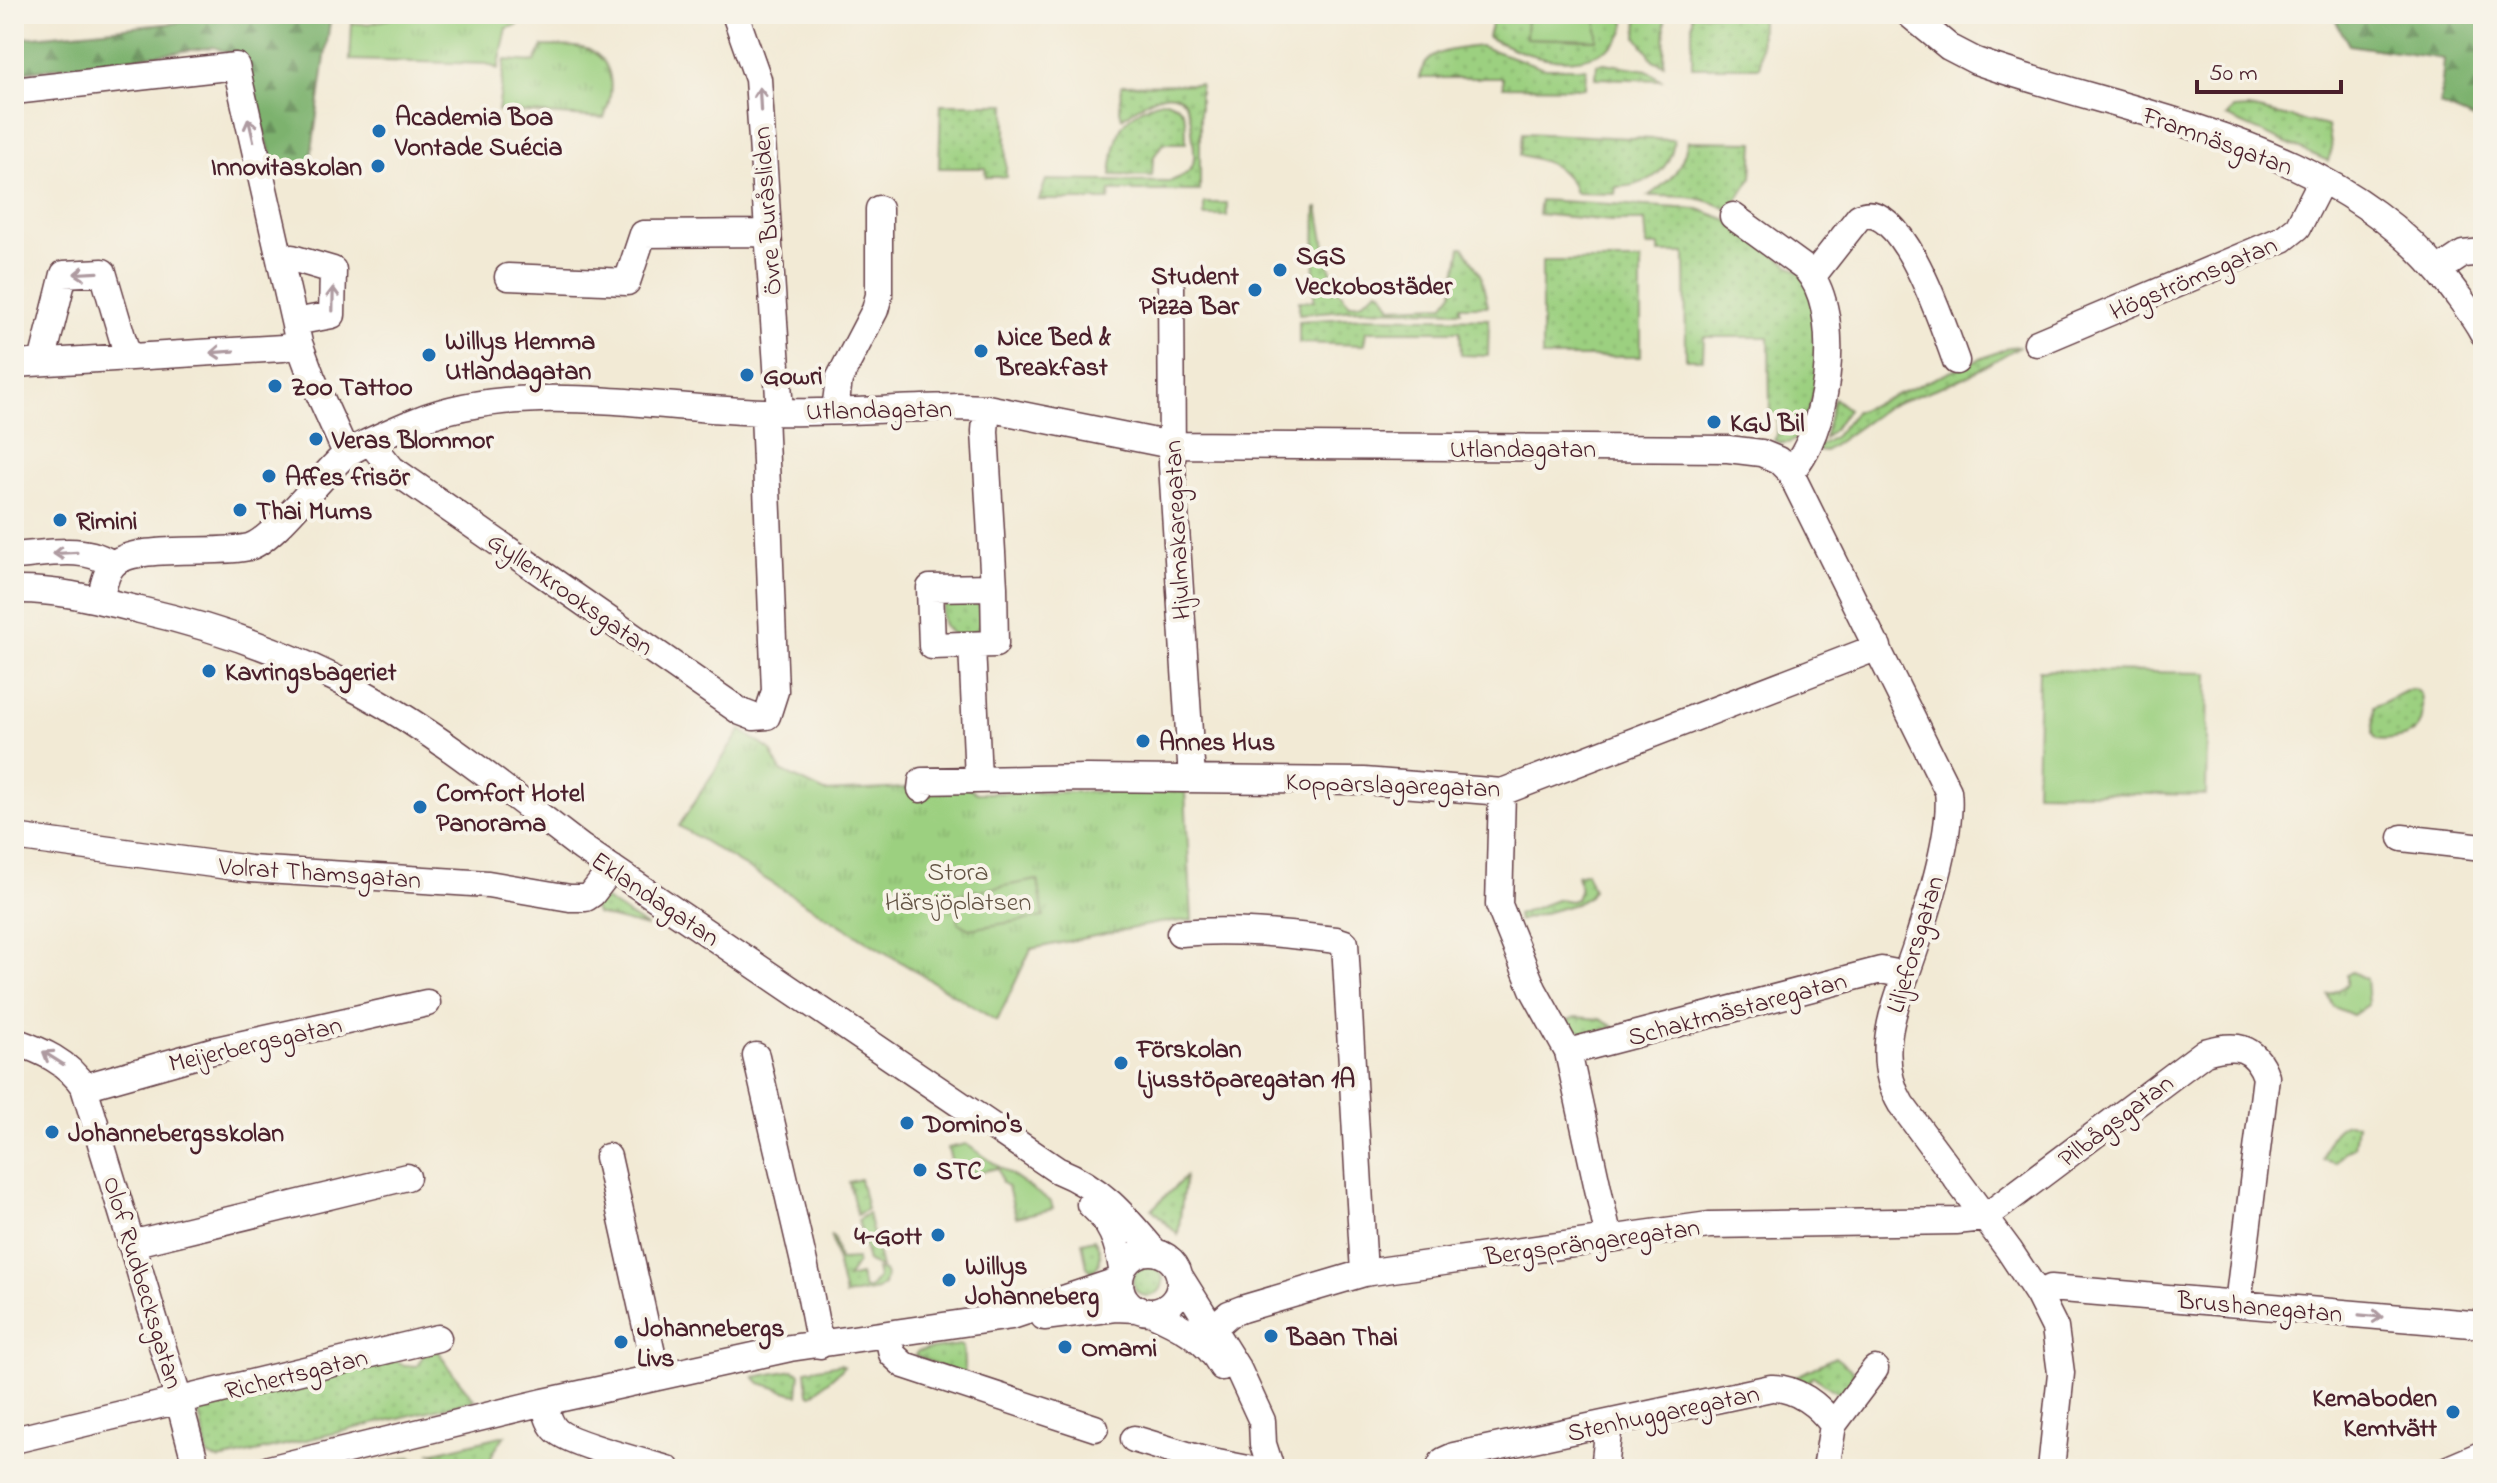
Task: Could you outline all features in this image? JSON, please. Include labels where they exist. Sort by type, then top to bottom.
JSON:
[{"type":"street","name":"Övre Buråsliden","points":[[735,14],[758,79],[767,233],[774,702]]},
{"type":"street","name":"Framnäsgatan","points":[[1909,14],[1949,47],[1976,61],[2207,130],[2266,152],[2322,180],[2406,238],[2439,270],[2483,333]]},
{"type":"street","points":[[14,91],[236,66],[297,333],[312,378],[346,453]]},
{"type":"street","name":"Högströmsgatan","points":[[2037,343],[2283,239],[2298,227],[2322,180]]},
{"type":"street","points":[[835,410],[839,379],[875,310],[879,295],[879,209]]},
{"type":"street","points":[[1812,277],[1859,217],[1873,214],[1906,243],[1956,361]]},
{"type":"street","points":[[1733,216],[1806,269],[1818,286],[1828,337],[1828,372],[1806,452],[1790,472]]},
{"type":"street","points":[[508,277],[627,282],[643,234],[767,233]]},
{"type":"street","points":[[2439,270],[2463,254],[2483,252]]},
{"type":"street","points":[[14,364],[283,348],[297,333],[332,315],[333,270],[292,258],[281,260]]},
{"type":"street","points":[[42,362],[64,274],[103,272],[128,357]]},
{"type":"street","name":"Hjulmakaregatan","points":[[1171,280],[1171,445],[1192,779]]},
{"type":"street","name":"Utlandagatan","points":[[113,565],[121,559],[141,554],[249,547],[267,535],[346,453],[416,421],[457,408],[500,402],[565,400],[772,412],[987,408],[1171,445],[1728,449],[1761,453],[1778,460],[1790,472]]},
{"type":"street","points":[[987,408],[985,431],[994,587],[995,644],[932,646],[930,588],[994,587]]},
{"type":"street","name":"Gyllenkrooksgatan","points":[[371,443],[392,469],[741,712],[761,718],[767,716],[774,702]]},
{"type":"street","name":"Liljeforsgatan","points":[[1790,472],[1948,791],[1950,807],[1941,853],[1889,1029],[1888,1067],[1892,1089],[2038,1294],[2055,1328],[2061,1362],[2051,1469]]},
{"type":"street","points":[[14,556],[95,554],[113,565],[100,599]]},
{"type":"street","name":"Eklandagatan","points":[[14,590],[100,599],[229,634],[284,654],[353,688],[513,792],[559,831],[612,868],[1057,1170],[1077,1178],[1106,1197],[1155,1252],[1171,1261],[1192,1301],[1239,1371],[1262,1421],[1260,1463]]},
{"type":"street","points":[[972,645],[978,779]]},
{"type":"street","name":"Kopparslagaregatan","points":[[921,789],[922,781],[1192,779],[1364,781],[1502,792],[1878,647]]},
{"type":"street","points":[[1502,792],[1499,905],[1533,989],[1568,1052],[1609,1239]]},
{"type":"street","name":"Volrat Thamsgatan","points":[[14,837],[250,869],[488,884],[570,898],[586,898],[592,894],[612,868]]},
{"type":"street","points":[[2402,838],[2483,847]]},
{"type":"street","points":[[1180,933],[1268,932],[1345,943],[1364,1273]]},
{"type":"street","name":"Schaktmästaregatan","points":[[1568,1052],[1881,970],[1906,975]]},
{"type":"street","name":"Meijerbergsgatan","points":[[84,1087],[212,1051],[427,1003]]},
{"type":"street","name":"Olof Rudbecksgatan","points":[[14,1041],[54,1058],[77,1076],[84,1087],[197,1469]]},
{"type":"street","name":"Pilbågsgatan","points":[[1984,1218],[2205,1052],[2227,1045],[2254,1055],[2266,1077],[2238,1304]]},
{"type":"street","points":[[756,1056],[820,1345]]},
{"type":"street","points":[[608,1157],[657,1376]]},
{"type":"street","name":"Eklandagatan","points":[[1057,1170],[1113,1231],[1119,1245],[1124,1297],[1143,1310]]},
{"type":"street","points":[[131,1244],[407,1177]]},
{"type":"street","name":"Bergsprängaregatan","points":[[1213,1328],[1229,1314],[1242,1309],[1364,1273],[1709,1225],[1984,1218]]},
{"type":"street","points":[[1012,1316],[1121,1274],[1136,1255],[1155,1252]]},
{"type":"street","points":[[269,1469],[544,1402],[790,1348],[1012,1316],[1049,1317],[1115,1308],[1165,1308],[1178,1292],[1180,1277]]},
{"type":"street","name":"Brushanegatan","points":[[2038,1294],[2051,1288],[2483,1325]]},
{"type":"street","points":[[1134,1439],[1207,1461],[1260,1463],[1252,1429],[1220,1362],[1180,1325],[1143,1310]]},
{"type":"street","points":[[888,1336],[892,1354],[904,1365],[1095,1428]]},
{"type":"street","name":"Richertsgatan","points":[[14,1440],[438,1338]]},
{"type":"street","points":[[1826,1469],[1833,1425],[1875,1369]]},
{"type":"street","name":"Stenhuggaregatan","points":[[1439,1469],[1443,1461],[1454,1456],[1782,1387],[1823,1411],[1833,1425]]},
{"type":"street","points":[[544,1402],[557,1431],[572,1439],[667,1469]]},
{"type":"street","points":[[1604,1469],[1609,1424]]},
{"type":"street","points":[[2448,1469],[2483,1454]]},
{"type":"green space","points":[[215,14],[331,14],[310,165],[275,168],[242,59],[214,47],[14,73],[14,39],[175,23]]},
{"type":"green space","points":[[409,14],[521,14],[518,25],[507,28],[498,69],[487,64],[350,60],[352,23],[367,24]]},
{"type":"green space","points":[[1494,14],[1527,14],[1527,38],[1596,40],[1597,14],[1623,14],[1625,28],[1616,43],[1597,54],[1566,60],[1550,59],[1488,37]]},
{"type":"green space","points":[[1527,14],[1597,14],[1597,40],[1526,38]]},
{"type":"green space","points":[[1638,14],[1665,14],[1664,65],[1653,60],[1637,37]]},
{"type":"green space","points":[[1692,14],[1761,14],[1760,67],[1692,67]]},
{"type":"green space","points":[[2332,14],[2392,18],[2396,14],[2483,14],[2483,123],[2440,105],[2444,59],[2349,45]]},
{"type":"green space","points":[[543,46],[584,48],[604,63],[611,90],[604,118],[498,111],[505,60],[535,62]]},
{"type":"green space","points":[[1480,46],[1545,68],[1586,68],[1585,88],[1503,87],[1502,78],[1419,78],[1428,61],[1442,52]]},
{"type":"green space","points":[[1597,64],[1647,70],[1661,80],[1596,78]]},
{"type":"green space","points":[[1200,84],[1200,191],[1110,191],[1109,200],[1039,200],[1046,180],[1168,182],[1186,173],[1193,164],[1194,152],[1189,113],[1184,102],[1168,94],[1146,102],[1122,118],[1122,85]]},
{"type":"green space","points":[[1166,100],[1183,111],[1186,143],[1163,143],[1153,158],[1152,176],[1111,175],[1116,142],[1123,125],[1142,109]]},
{"type":"green space","points":[[941,104],[1006,104],[1006,177],[986,177],[985,168],[939,168]]},
{"type":"green space","points":[[2249,108],[2328,126],[2332,149],[2328,161],[2226,117],[2233,109]]},
{"type":"green space","points":[[1523,133],[1674,140],[1668,161],[1655,176],[1638,184],[1616,187],[1615,194],[1575,193],[1567,177],[1554,166],[1520,155]]},
{"type":"green space","points":[[1688,141],[1754,142],[1752,177],[1730,211],[1701,199],[1648,196],[1675,173]]},
{"type":"green space","points":[[1540,200],[1698,209],[1725,219],[1809,279],[1822,362],[1802,434],[1789,443],[1774,440],[1778,417],[1770,416],[1769,337],[1704,337],[1703,359],[1686,359],[1685,253],[1659,253],[1659,246],[1647,246],[1645,221],[1538,214]]},
{"type":"green space","points":[[1204,203],[1227,203],[1227,216],[1204,216]]},
{"type":"green space","points":[[1316,208],[1331,272],[1350,304],[1360,303],[1378,290],[1383,292],[1391,307],[1443,305],[1453,292],[1461,247],[1464,247],[1481,276],[1488,306],[1461,306],[1461,311],[1357,309],[1299,314],[1299,301],[1314,301]]},
{"type":"green space","points":[[1542,261],[1641,261],[1641,357],[1542,357]]},
{"type":"green space","points":[[1366,317],[1489,319],[1488,356],[1461,355],[1460,331],[1366,331],[1364,345],[1299,343],[1299,321]]},
{"type":"green space","points":[[2020,346],[1968,376],[1887,407],[1824,452],[1818,451],[1819,446],[1835,436],[1855,412],[2009,347]]},
{"type":"green space","points":[[1834,398],[1848,409],[1824,438]]},
{"type":"green space","points":[[962,596],[976,602],[982,616],[976,630],[962,636],[948,630],[942,616],[948,602]]},
{"type":"green space","points":[[2039,670],[2208,673],[2206,795],[2036,792]]},
{"type":"green space","points":[[2410,689],[2421,694],[2422,715],[2416,731],[2403,737],[2376,739],[2373,734],[2374,707]]},
{"type":"green space","name":"Stora Härsjöplatsen","points":[[741,730],[771,751],[781,771],[825,792],[964,785],[977,793],[1185,791],[1192,920],[1159,923],[1031,949],[997,1021],[679,826]]},
{"type":"green space","points":[[1586,872],[1593,890],[1589,896],[1575,904],[1518,921],[1517,915],[1559,899],[1576,899],[1580,888],[1577,875]]},
{"type":"green space","points":[[1038,880],[1044,917],[969,929],[958,922],[954,895]]},
{"type":"green space","points":[[603,898],[647,927],[596,914],[593,905]]},
{"type":"green space","points":[[2352,972],[2366,979],[2368,1005],[2353,1015],[2334,1007],[2328,995],[2347,985],[2347,975]]},
{"type":"green space","points":[[1575,1017],[1600,1019],[1614,1027],[1577,1037],[1571,1034],[1564,1022]]},
{"type":"green space","points":[[2346,1123],[2357,1124],[2354,1147],[2345,1151],[2336,1163],[2323,1160],[2332,1134]]},
{"type":"green space","points":[[966,1144],[1051,1202],[1053,1209],[1016,1217],[1008,1187],[1002,1183],[998,1168],[955,1177],[948,1148]]},
{"type":"green space","points":[[1185,1177],[1178,1235],[1152,1209]]},
{"type":"green space","points":[[860,1179],[867,1209],[857,1215],[849,1182]]},
{"type":"green space","points":[[868,1213],[881,1268],[868,1262],[858,1220]]},
{"type":"green space","points":[[831,1236],[839,1260],[857,1259],[847,1278],[860,1275],[864,1289],[869,1289],[878,1278],[876,1269],[884,1271],[884,1285],[877,1290],[845,1296]]},
{"type":"green space","points":[[1094,1239],[1100,1257],[1092,1272],[1087,1267],[1082,1242]]},
{"type":"green space","points":[[1148,1266],[1159,1270],[1163,1281],[1159,1292],[1148,1296],[1137,1292],[1133,1281],[1137,1270]]},
{"type":"green space","points":[[963,1347],[965,1378],[915,1355],[918,1351]]},
{"type":"green space","points":[[438,1350],[475,1400],[234,1457],[218,1460],[208,1456],[198,1409],[396,1360],[404,1365],[417,1366],[426,1351]]},
{"type":"green space","points":[[1835,1357],[1861,1377],[1833,1403],[1839,1394],[1813,1376],[1806,1385],[1793,1378]]},
{"type":"green space","points":[[844,1366],[842,1369],[812,1395],[808,1394],[806,1370]]},
{"type":"green space","points":[[793,1370],[800,1373],[798,1395],[760,1383],[754,1377]]},
{"type":"green space","points":[[505,1435],[487,1469],[477,1469],[431,1453]]},
{"type":"green space","points":[[410,1457],[452,1469],[361,1469]]},
{"type":"place","name":"Academia Boa Vontade Suécia","points":[[379,131]]},
{"type":"place","name":"Innovitaskolan","points":[[378,166]]},
{"type":"place","name":"SGS Veckobostäder","points":[[1280,270]]},
{"type":"place","name":"Student Pizza Bar","points":[[1255,290]]},
{"type":"place","name":"Nice Bed & Breakfast","points":[[981,351]]},
{"type":"place","name":"Willys Hemma Utlandagatan","points":[[429,355]]},
{"type":"place","name":"Gowri","points":[[747,375]]},
{"type":"place","name":"Zoo Tattoo","points":[[275,386]]},
{"type":"place","name":"KGJ Bil","points":[[1714,422]]},
{"type":"place","name":"Veras Blommor","points":[[316,439]]},
{"type":"place","name":"Affes frisör","points":[[269,476]]},
{"type":"place","name":"Thai Mums","points":[[240,510]]},
{"type":"place","name":"Rimini","points":[[60,520]]},
{"type":"place","name":"Kavringsbageriet","points":[[209,671]]},
{"type":"place","name":"Annes Hus","points":[[1143,741]]},
{"type":"place","name":"Comfort Hotel Panorama","points":[[420,807]]},
{"type":"place","name":"Förskolan Ljusstöparegatan 1A","points":[[1121,1063]]},
{"type":"place","name":"Domino's","points":[[907,1123]]},
{"type":"place","name":"Johannebergsskolan","points":[[52,1132]]},
{"type":"place","name":"STC","points":[[920,1170]]},
{"type":"place","name":"4-Gott","points":[[938,1235]]},
{"type":"place","name":"Willys Johanneberg","points":[[949,1280]]},
{"type":"place","name":"Baan Thai","points":[[1271,1336]]},
{"type":"place","name":"Johannebergs Livs","points":[[621,1342]]},
{"type":"place","name":"Omami","points":[[1065,1347]]},
{"type":"place","name":"Kemaboden Kemtvätt","points":[[2453,1412]]}]
